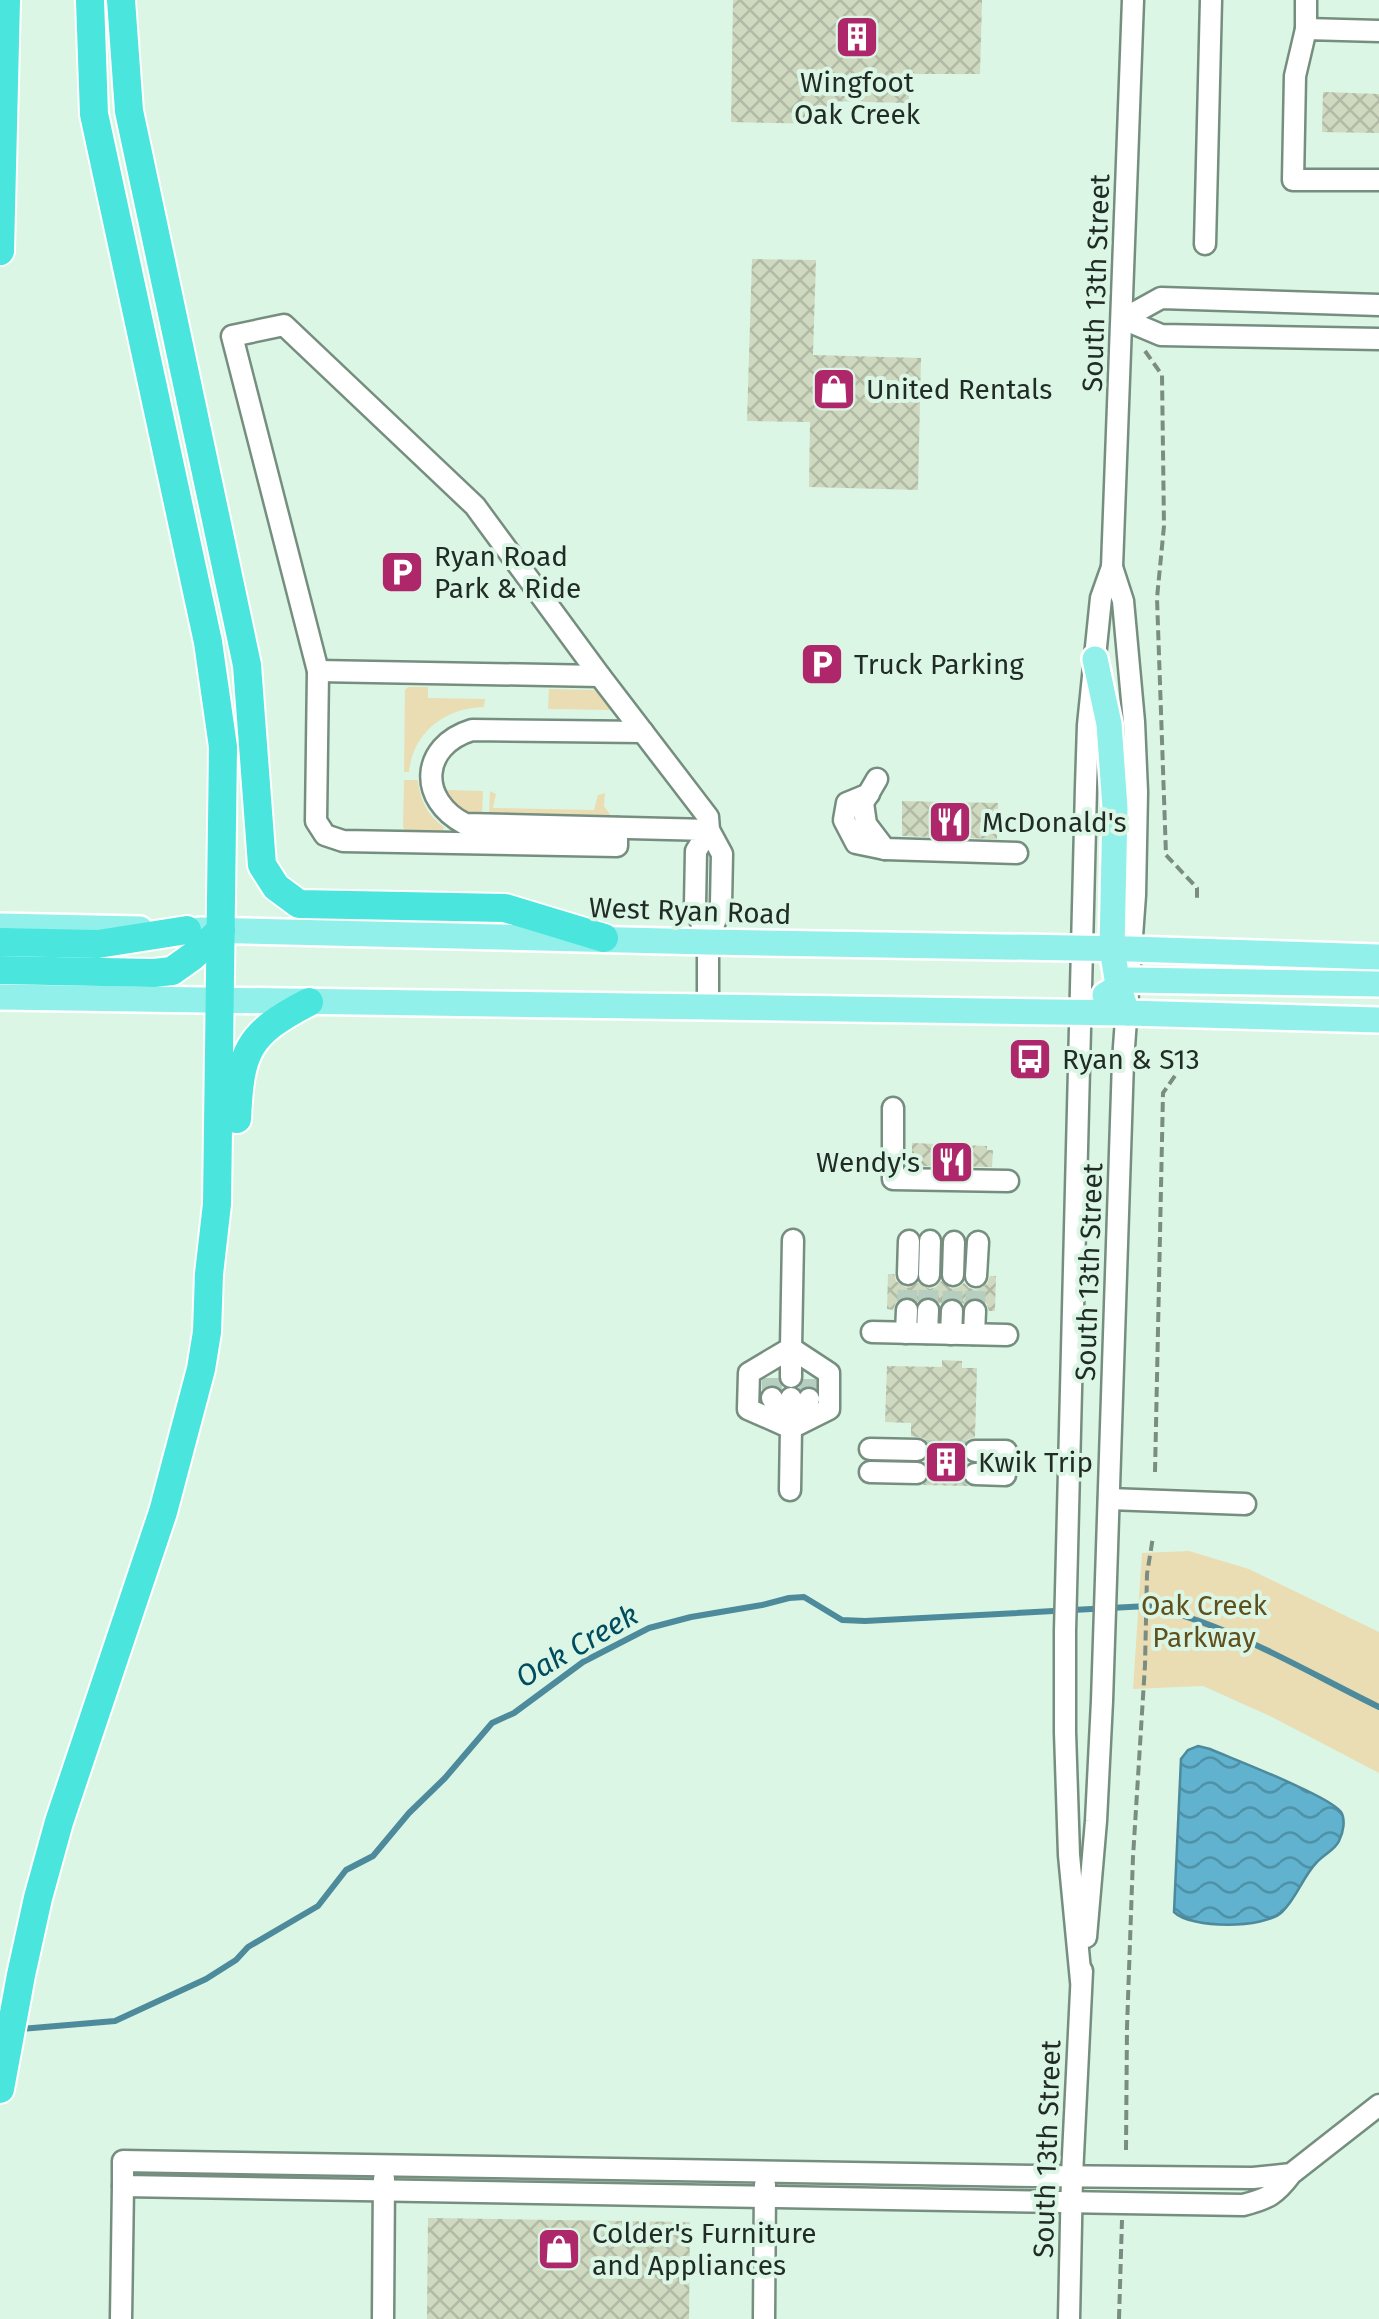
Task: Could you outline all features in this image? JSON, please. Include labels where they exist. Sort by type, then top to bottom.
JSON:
[{"type":"highway","points":[[0,251],[6,0]]},
{"type":"highway","points":[[0,2089],[38,1898],[59,1822],[162,1512],[201,1369],[217,1204],[223,747],[208,642],[94,114],[90,0]]},
{"type":"highway","points":[[121,0],[129,111],[247,665],[262,866],[276,888],[299,904],[504,908],[604,938]]},
{"type":"highway","points":[[13,934],[98,944],[187,930]]},
{"type":"highway","points":[[19,980],[172,970],[221,930]]},
{"type":"highway","points":[[207,1332],[227,1276],[239,1082],[244,1060],[258,1036],[279,1017],[309,1002]]},
{"type":"main road","points":[[1094,659],[1108,724],[1126,1012]]},
{"type":"main road","name":"West Ryan Road","points":[[187,930],[1379,957]]},
{"type":"main road","points":[[0,997],[19,980],[220,1001],[1126,1012],[1379,1020]]},
{"type":"main road","points":[[1080,1012],[1124,982],[1379,984]]},
{"type":"street","name":"South 13th Street","points":[[1080,1981],[1069,1855],[1065,1631],[1080,1012],[1088,725],[1100,598],[1112,567],[1133,0]]},
{"type":"street","points":[[1205,244],[1210,0]]},
{"type":"street","points":[[1306,0],[1306,29],[1295,76],[1293,180],[1379,180]]},
{"type":"street","points":[[1306,29],[1379,31]]},
{"type":"street","points":[[1123,318],[1161,298],[1379,305]]},
{"type":"street","points":[[1123,318],[1161,335],[1379,338]]},
{"type":"street","points":[[617,828],[617,846],[342,841],[325,835],[316,821],[318,671],[232,336],[284,325],[475,506],[708,817],[709,830],[722,854],[721,904],[708,942],[708,1007]]},
{"type":"street","name":"South 13th Street","points":[[1112,567],[1123,602],[1136,775],[1135,896],[1122,949]]},
{"type":"street","points":[[318,671],[600,676]]},
{"type":"street","points":[[643,732],[472,730],[458,734],[444,745],[432,766],[432,789],[448,815],[465,824],[709,830]]},
{"type":"street","points":[[873,786],[863,803],[866,824],[885,849],[1017,852]]},
{"type":"street","name":"South 13th Street","points":[[1069,2319],[1080,1981],[1096,1821],[1105,1626],[1126,1012]]},
{"type":"street","points":[[893,1108],[892,1179],[1008,1181]]},
{"type":"street","points":[[790,1490],[793,1240]]},
{"type":"street","points":[[919,1274],[920,1241]]},
{"type":"street","points":[[953,1275],[954,1242]]},
{"type":"street","points":[[976,1276],[978,1242]]},
{"type":"street","points":[[917,1310],[917,1333]]},
{"type":"street","points":[[951,1334],[952,1311]]},
{"type":"street","points":[[974,1334],[975,1311]]},
{"type":"street","points":[[872,1332],[1006,1335]]},
{"type":"street","points":[[790,1388],[792,1348]]},
{"type":"street","points":[[792,1348],[830,1373],[829,1410],[791,1428],[748,1409],[748,1373],[792,1348]]},
{"type":"street","points":[[870,1449],[918,1450]]},
{"type":"street","points":[[975,1451],[1006,1451]]},
{"type":"street","points":[[870,1472],[917,1473]]},
{"type":"street","points":[[974,1474],[1006,1474]]},
{"type":"street","points":[[1109,1499],[1245,1504]]},
{"type":"street","points":[[123,2186],[1243,2204],[1265,2200],[1280,2189],[1291,2174],[1379,2104]]},
{"type":"street","points":[[121,2319],[123,2161],[1072,2176],[1252,2178],[1291,2174]]},
{"type":"street","points":[[383,2319],[384,2166]]},
{"type":"street","points":[[764,2319],[766,2172]]},
{"type":"path","points":[[1123,318],[1162,375],[1164,526],[1158,598],[1166,855],[1197,888],[1196,899]]},
{"type":"path","points":[[1155,1472],[1163,1093],[1190,1054]]},
{"type":"path","points":[[1167,1060],[1184,1062]]},
{"type":"path","points":[[1126,2150],[1129,1972],[1147,1574],[1153,1537]]},
{"type":"path","points":[[1120,2319],[1122,2220]]},
{"type":"green space","points":[[428,687],[428,698],[485,699],[484,707],[456,712],[433,725],[417,745],[409,772],[404,772],[405,690]]},
{"type":"green space","points":[[549,689],[594,690],[612,710],[548,709]]},
{"type":"green space","points":[[404,780],[418,780],[425,806],[444,827],[443,831],[405,830]]},
{"type":"green space","points":[[483,791],[482,814],[457,806],[445,793]]},
{"type":"green space","points":[[490,791],[496,794],[493,808],[594,810],[598,795],[605,793],[604,806],[611,816],[489,814]]},
{"type":"green space","name":"Oak Creek Parkway","points":[[1189,1551],[1249,1569],[1379,1632],[1379,1773],[1203,1686],[1133,1689],[1142,1553]]},
{"type":"water","points":[[1198,1746],[1301,1788],[1333,1805],[1343,1815],[1343,1830],[1337,1844],[1312,1868],[1287,1906],[1273,1918],[1244,1924],[1211,1924],[1174,1912],[1181,1759]]},
{"type":"building","name":"Wingfoot Oak Creek","points":[[733,0],[982,0],[980,74],[909,74],[909,103],[827,101],[827,124],[731,122]]},
{"type":"building","points":[[1323,92],[1379,94],[1379,133],[1322,132]]},
{"type":"building","name":"United Rentals","points":[[752,259],[816,260],[813,355],[921,358],[918,490],[809,487],[810,422],[747,421]]},
{"type":"building","name":"McDonald's","points":[[902,801],[998,803],[997,839],[902,836]]},
{"type":"building","name":"Wendy's","points":[[912,1143],[987,1146],[987,1150],[993,1150],[992,1167],[912,1166]]},
{"type":"building","points":[[888,1274],[894,1274],[896,1281],[907,1288],[918,1283],[930,1289],[941,1281],[952,1289],[964,1283],[976,1290],[987,1284],[990,1276],[996,1276],[995,1311],[989,1311],[987,1304],[977,1297],[964,1304],[952,1297],[940,1304],[928,1296],[917,1302],[909,1296],[902,1297],[893,1310],[887,1309]]},
{"type":"building","name":"Kwik Trip","points":[[942,1360],[962,1361],[962,1368],[977,1368],[975,1437],[967,1440],[961,1450],[968,1462],[961,1475],[969,1486],[923,1485],[931,1474],[924,1462],[931,1451],[928,1443],[911,1436],[911,1423],[885,1422],[887,1366],[942,1367]]},
{"type":"building","name":"Colder's Furniture and Appliances","points":[[428,2218],[690,2222],[689,2319],[427,2319]]},
{"type":"waterway","name":"Oak Creek","points":[[21,2029],[115,2021],[206,1979],[236,1960],[248,1947],[318,1906],[346,1870],[373,1856],[492,1723],[514,1713],[583,1662],[649,1628],[691,1617],[804,1597],[842,1620],[865,1621],[1148,1606],[1237,1636],[1379,1707]]},
{"type":"tunnel","points":[[907,1310],[908,1274]]},
{"type":"tunnel","points":[[928,1310],[929,1275]]},
{"type":"tunnel","points":[[952,1311],[953,1275]]},
{"type":"tunnel","points":[[975,1311],[976,1276]]},
{"type":"tunnel","points":[[772,1377],[772,1398]]},
{"type":"tunnel","points":[[809,1378],[809,1399]]},
{"type":"tunnel","points":[[917,1450],[975,1451]]},
{"type":"tunnel","points":[[917,1473],[975,1474]]},
{"type":"place","name":"Wingfoot Oak Creek","points":[[857,37]]},
{"type":"place","name":"United Rentals","points":[[834,389]]},
{"type":"place","name":"Ryan Road Park & Ride","points":[[402,572]]},
{"type":"place","name":"Truck Parking","points":[[822,664]]},
{"type":"place","name":"McDonald's","points":[[950,822]]},
{"type":"place","name":"Ryan & S13","points":[[1030,1059]]},
{"type":"place","name":"Wendy's","points":[[952,1162]]},
{"type":"place","name":"Kwik Trip","points":[[946,1462]]},
{"type":"place","name":"Colder's Furniture and Appliances","points":[[559,2249]]}]
